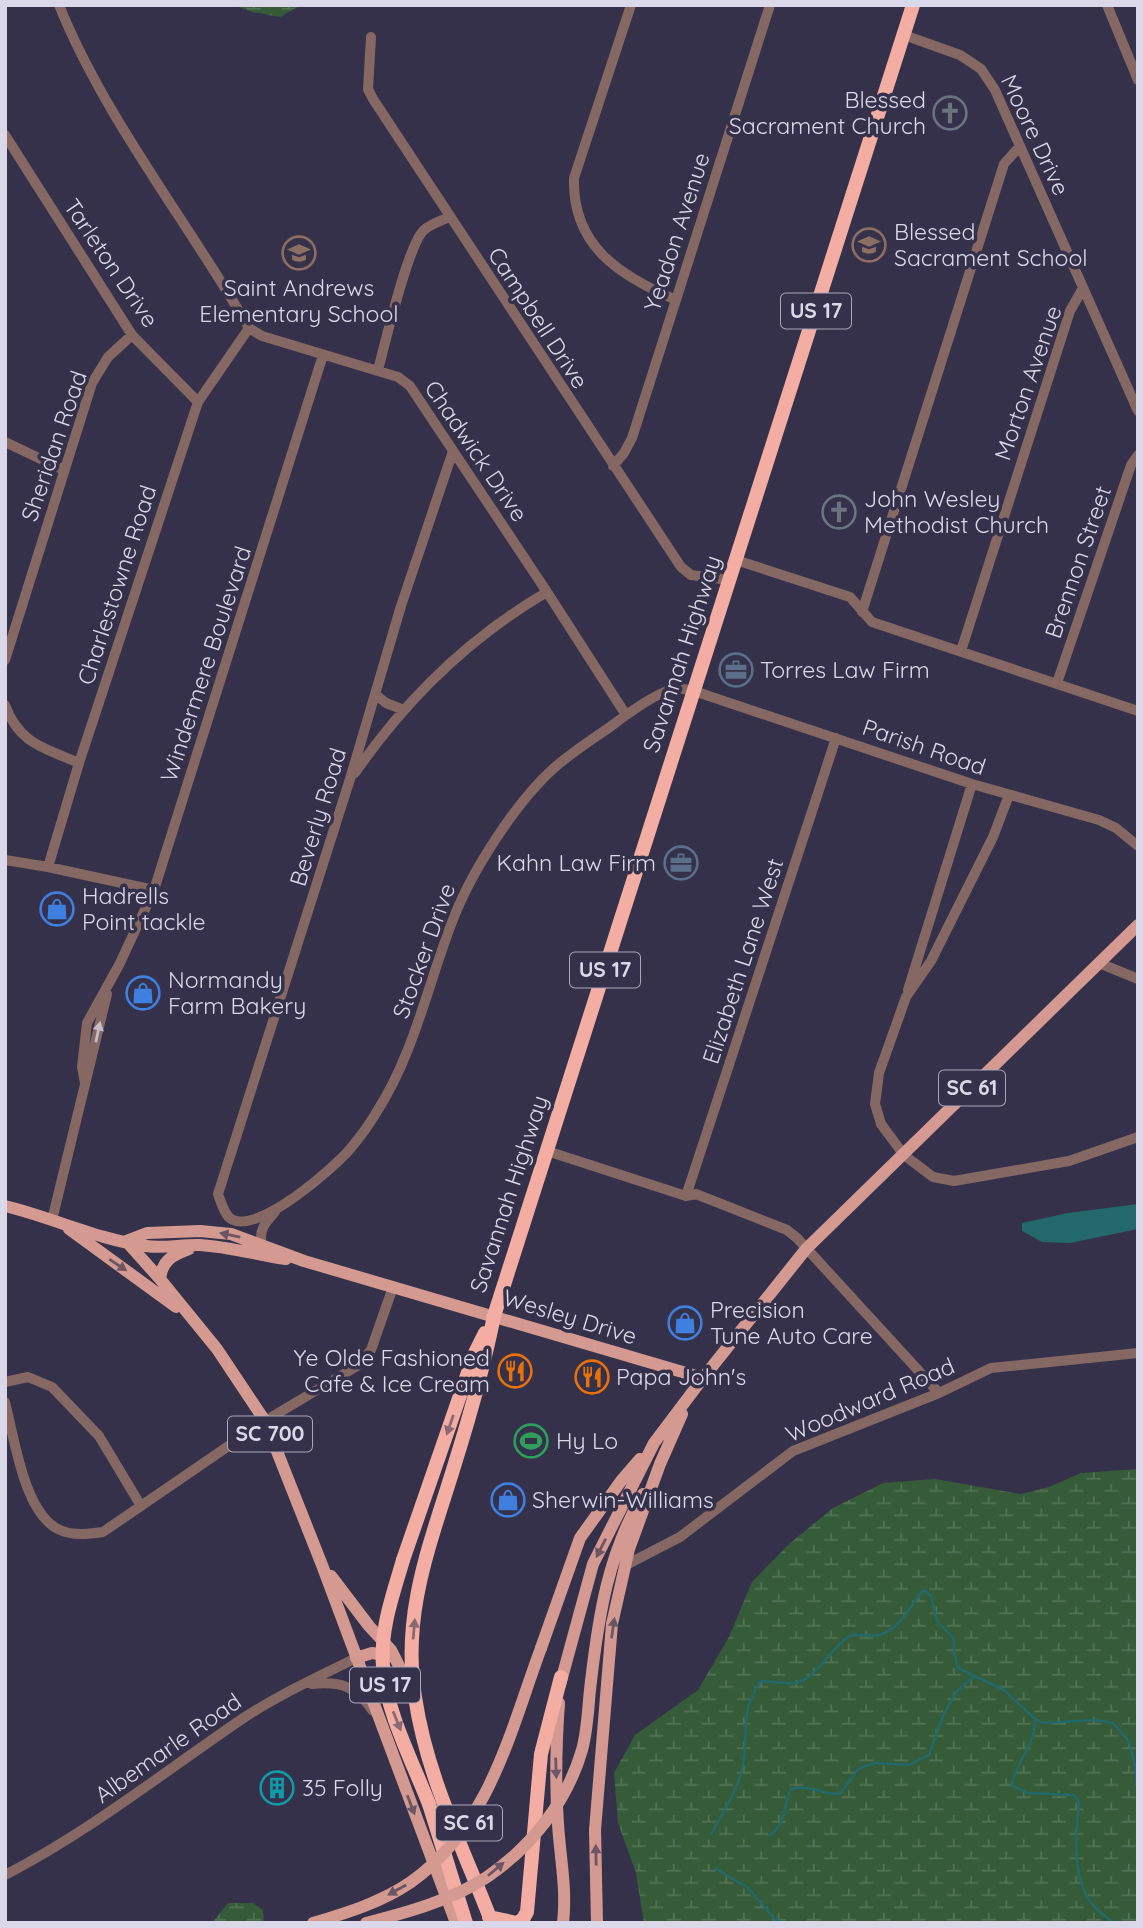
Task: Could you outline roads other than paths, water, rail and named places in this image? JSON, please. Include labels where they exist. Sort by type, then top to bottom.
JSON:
[{"type":"highway","name":"Savannah Highway","points":[[491,1920],[434,1781],[415,1697],[412,1648],[418,1587],[427,1548],[485,1363],[494,1316],[914,5]]},
{"type":"highway","name":"Savannah Highway","points":[[466,1923],[429,1804],[391,1709],[382,1664],[384,1629],[403,1560],[474,1355],[494,1316]]},
{"type":"highway","points":[[491,1920],[517,1923],[527,1912],[541,1754],[561,1677]]},
{"type":"main road","name":"SC 61","points":[[313,1923],[358,1909],[410,1883],[440,1858],[461,1833],[494,1778],[580,1538],[621,1481],[654,1443],[806,1249],[1138,925]]},
{"type":"main road","points":[[5,1206],[126,1241]]},
{"type":"main road","name":"SC 700","points":[[57,1222],[191,1319]]},
{"type":"main road","name":"Wesley Drive","points":[[126,1241],[147,1233],[200,1231],[231,1234],[304,1261],[703,1378]]},
{"type":"main road","name":"SC 700","points":[[126,1241],[217,1349],[265,1422],[322,1565],[456,1923]]},
{"type":"main road","name":"Wesley Drive","points":[[126,1241],[146,1246],[199,1245],[304,1261]]},
{"type":"main road","points":[[160,1279],[164,1262],[199,1245]]},
{"type":"main road","name":"SC 61","points":[[366,1923],[438,1901],[486,1878],[524,1845],[553,1812],[569,1784],[582,1748],[606,1580],[619,1541],[660,1464],[689,1398]]},
{"type":"main road","points":[[563,1923],[564,1878],[558,1825],[555,1754],[561,1677],[593,1564],[654,1443]]},
{"type":"main road","points":[[597,1923],[595,1830],[612,1624],[629,1549],[660,1464]]},
{"type":"main road","name":"SC 700","points":[[322,1565],[397,1660]]},
{"type":"main road","points":[[356,1658],[372,1653],[385,1654],[397,1660],[415,1697]]},
{"type":"street","points":[[59,5],[72,37],[130,140],[249,328]]},
{"type":"street","points":[[631,5],[574,178],[573,192],[576,207],[592,243],[610,263],[641,285],[676,300]]},
{"type":"street","name":"Yeadon Avenue","points":[[613,466],[632,438],[770,5]]},
{"type":"street","points":[[1107,5],[1138,80]]},
{"type":"street","name":"Moore Drive","points":[[904,35],[960,55],[981,69],[995,90],[1138,411]]},
{"type":"street","name":"Campbell Drive","points":[[371,37],[368,89],[613,466],[681,567],[691,575],[729,580]]},
{"type":"street","name":"Tarleton Drive","points":[[5,135],[132,335],[198,401]]},
{"type":"street","points":[[862,612],[1004,164],[1020,146]]},
{"type":"street","points":[[378,370],[418,238],[427,227],[449,217]]},
{"type":"street","name":"Morton Avenue","points":[[961,651],[1070,311],[1083,288]]},
{"type":"street","name":"Chadwick Drive","points":[[249,328],[262,336],[398,377],[410,386],[422,400],[626,715]]},
{"type":"street","name":"Charlestowne Road","points":[[48,867],[79,763],[198,401],[249,328]]},
{"type":"street","name":"Sheridan Road","points":[[5,660],[93,383],[108,357],[132,335]]},
{"type":"street","name":"Windermere Boulevard","points":[[85,1083],[82,1068],[87,1023],[154,890],[323,355]]},
{"type":"street","points":[[5,442],[64,470]]},
{"type":"street","name":"Beverly Road","points":[[218,1194],[350,779],[401,606],[453,451]]},
{"type":"street","name":"Brennon Street","points":[[1057,684],[1131,465],[1138,455]]},
{"type":"street","points":[[736,560],[850,597],[872,622],[1138,711]]},
{"type":"street","points":[[350,779],[404,710],[468,647],[519,608],[547,592]]},
{"type":"street","name":"Stocker Drive","points":[[218,1194],[229,1218],[235,1222],[259,1217],[280,1206],[328,1170],[351,1148],[377,1112],[395,1080],[411,1043],[454,917],[473,876],[501,832],[554,768],[626,715],[672,689],[694,691]]},
{"type":"street","name":"Parish Road","points":[[694,691],[972,784],[1099,820],[1116,828],[1138,846]]},
{"type":"street","points":[[375,694],[386,703],[404,710]]},
{"type":"street","points":[[5,705],[10,720],[22,736],[79,763]]},
{"type":"street","name":"Elizabeth Lane West","points":[[686,1196],[836,738]]},
{"type":"street","points":[[972,784],[906,997],[879,1073],[875,1104],[881,1124],[904,1155],[933,1177],[954,1181],[1069,1161],[1138,1137]]},
{"type":"street","points":[[906,997],[937,949],[993,837],[1009,795]]},
{"type":"street","points":[[5,860],[154,890]]},
{"type":"street","points":[[1099,963],[1138,979]]},
{"type":"street","name":"Windermere Boulevard","points":[[57,1222],[85,1083],[91,1068],[111,980]]},
{"type":"street","points":[[547,1151],[686,1196],[696,1194],[787,1230],[939,1393]]},
{"type":"street","name":"Stocker Drive","points":[[262,1245],[260,1238],[264,1224],[280,1206]]},
{"type":"street","points":[[5,1402],[26,1484],[39,1511],[58,1529],[80,1534],[103,1532],[265,1422],[357,1366],[371,1350],[393,1287]]},
{"type":"street","name":"Woodward Road","points":[[626,1565],[680,1537],[793,1451],[939,1393],[991,1368],[1138,1353]]},
{"type":"street","points":[[5,1382],[29,1377],[51,1387],[99,1436],[141,1506]]},
{"type":"street","points":[[629,1549],[647,1556]]},
{"type":"street","name":"Albemarle Road","points":[[5,1875],[44,1855],[244,1718],[356,1658]]},
{"type":"street","points":[[304,1684],[331,1682],[345,1686],[358,1692],[379,1718]]},
{"type":"waterway","points":[[711,1834],[729,1803],[742,1770],[749,1703],[761,1681],[790,1683],[806,1679],[847,1638],[854,1635],[879,1635],[894,1628],[924,1590],[931,1596],[937,1621],[954,1639],[958,1668],[1004,1690],[1035,1719],[1043,1723],[1095,1720],[1113,1723],[1129,1741],[1138,1799]]},
{"type":"waterway","points":[[769,1836],[779,1826],[791,1789],[805,1788],[840,1794],[858,1769],[874,1763],[909,1765],[929,1755],[943,1716],[956,1692],[973,1677]]},
{"type":"waterway","points":[[1035,1719],[1032,1737],[1012,1785],[1027,1793],[1074,1795],[1079,1802],[1077,1856],[1081,1882],[1095,1908],[1114,1923]]},
{"type":"waterway","points":[[716,1869],[747,1887],[775,1919],[784,1923]]},
{"type":"place","name":"Blessed Sacrament Church","points":[[950,113]]},
{"type":"place","name":"Blessed Sacrament School","points":[[869,245]]},
{"type":"place","name":"Saint Andrews Elementary School","points":[[299,253]]},
{"type":"place","name":"John Wesley Methodist Church","points":[[839,512]]},
{"type":"place","name":"Torres Law Firm","points":[[736,670]]},
{"type":"place","name":"Kahn Law Firm","points":[[681,863]]},
{"type":"place","name":"Hadrells Point tackle","points":[[57,909]]},
{"type":"place","name":"Normandy Farm Bakery","points":[[143,993]]},
{"type":"place","name":"Precision Tune Auto Care","points":[[685,1323]]},
{"type":"place","name":"Ye Olde Fashioned Cafe & Ice Cream","points":[[515,1371]]},
{"type":"place","name":"Papa John's","points":[[592,1377]]},
{"type":"place","name":"Hy Lo","points":[[531,1441]]},
{"type":"place","name":"Sherwin-Williams","points":[[508,1500]]},
{"type":"place","name":"35 Folly","points":[[277,1788]]}]
